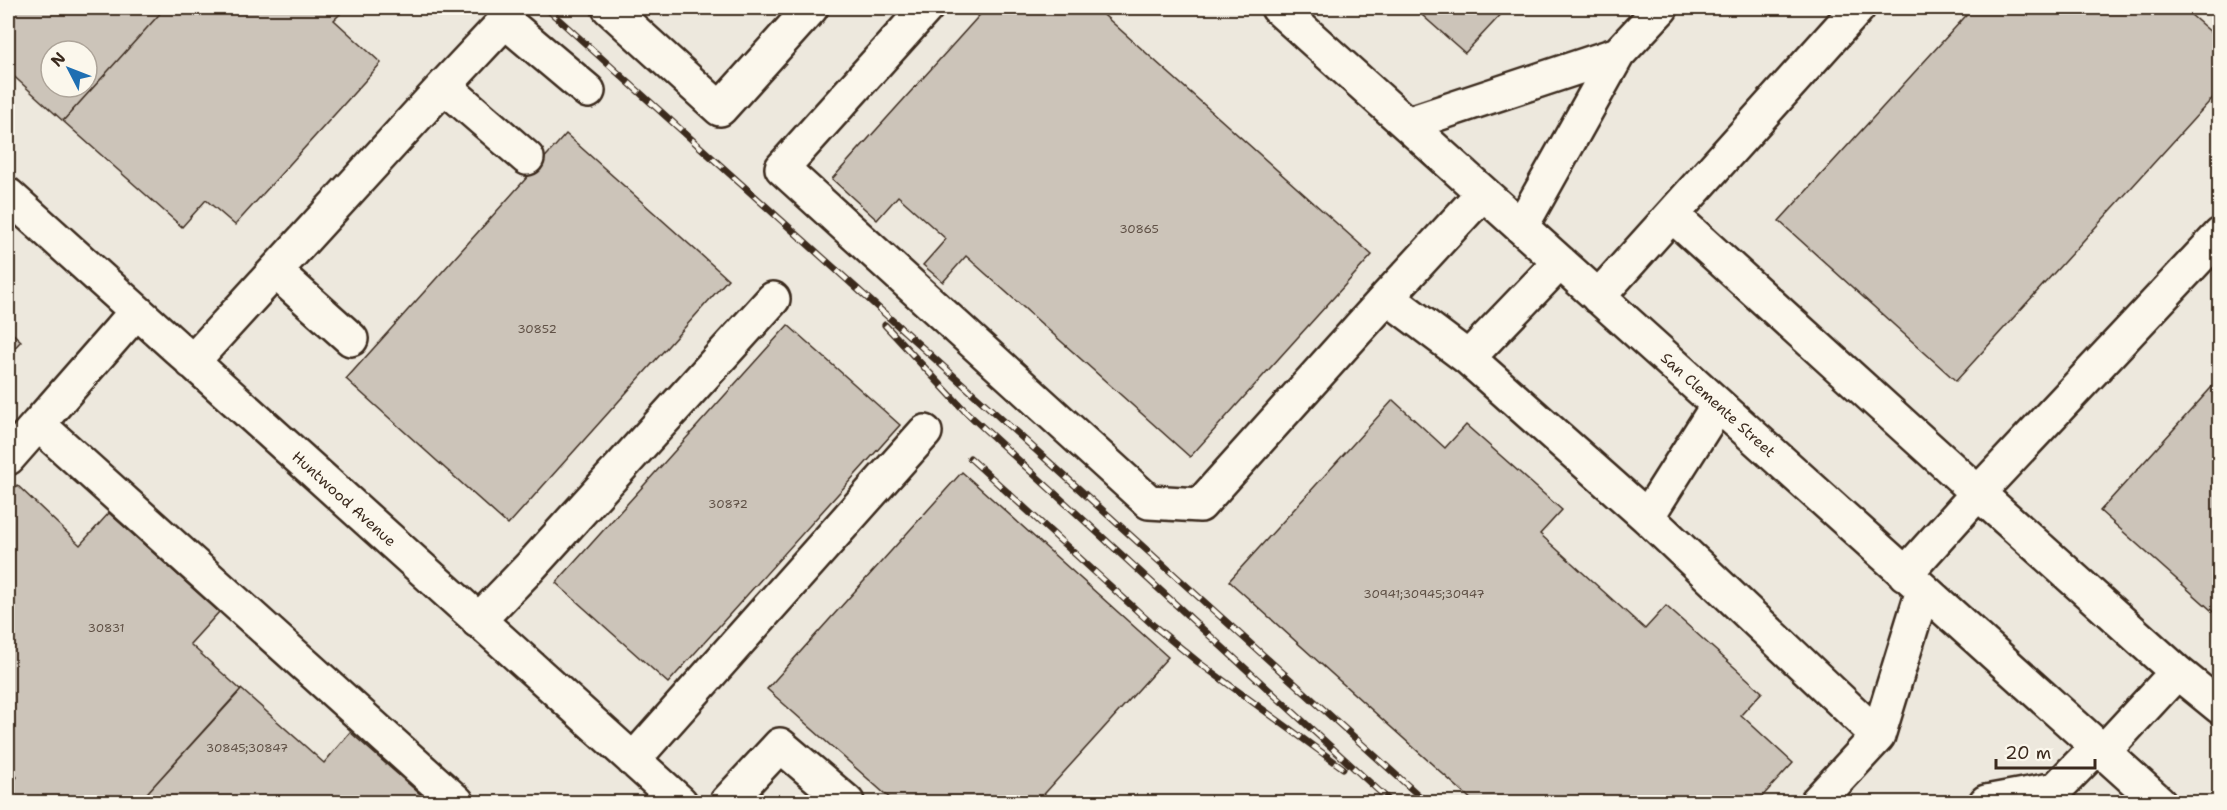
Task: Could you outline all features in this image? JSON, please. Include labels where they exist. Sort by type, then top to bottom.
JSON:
[{"type":"street","points":[[609,8],[720,109],[811,8]]},
{"type":"street","points":[[926,8],[782,168],[1149,502],[1200,505],[1483,193]]},
{"type":"street","name":"San Clemente Street","points":[[1278,8],[2158,802]]},
{"type":"street","points":[[1521,227],[1618,54],[1661,8]]},
{"type":"street","points":[[1598,297],[1858,8]]},
{"type":"street","points":[[192,362],[506,21],[588,91]]},
{"type":"street","points":[[1407,124],[1618,54]]},
{"type":"street","points":[[444,86],[527,158]]},
{"type":"street","name":"Huntwood Avenue","points":[[8,195],[677,802]]},
{"type":"street","points":[[1672,214],[1978,493],[2177,672],[2220,707]]},
{"type":"street","points":[[1817,802],[1878,736],[1914,582],[1978,493],[2220,235]]},
{"type":"street","points":[[1468,358],[1560,262]]},
{"type":"street","points":[[275,272],[351,339]]},
{"type":"street","points":[[1387,297],[1468,358],[1647,517],[1878,736]]},
{"type":"street","points":[[478,621],[531,566],[773,299]]},
{"type":"street","points":[[8,458],[136,312]]},
{"type":"street","points":[[1647,517],[1718,405]]},
{"type":"street","points":[[38,424],[457,802]]},
{"type":"street","points":[[633,760],[925,432]]},
{"type":"street","points":[[1986,802],[2056,789],[2100,750],[2177,672]]},
{"type":"street","points":[[727,802],[780,745],[847,802]]},
{"type":"shaded area","points":[[8,8],[2219,8],[2219,802],[8,802]]},
{"type":"building","points":[[8,8],[165,8],[99,81],[99,39],[39,39],[39,99],[83,99],[63,121],[8,71]]},
{"type":"building","points":[[165,8],[346,8],[334,20],[381,63],[235,225],[206,200],[182,227],[63,121],[83,99],[99,99],[99,81]]},
{"type":"building","points":[[986,8],[1096,8],[1372,255],[1190,457],[966,256],[943,282],[923,265],[946,239],[898,196],[877,220],[832,179]]},
{"type":"building","points":[[1414,8],[1507,8],[1465,53]]},
{"type":"building","points":[[1973,8],[2183,8],[2220,40],[2220,90],[1956,381],[1779,221]]},
{"type":"building","points":[[566,134],[728,279],[508,525],[346,379]]},
{"type":"building","points":[[788,325],[900,425],[668,683],[556,583]]},
{"type":"building","points":[[8,329],[21,341],[8,355]]},
{"type":"building","points":[[2220,378],[2220,618],[2100,511]]},
{"type":"building","points":[[1393,400],[1445,448],[1466,425],[1562,510],[1540,534],[1645,629],[1666,606],[1762,692],[1741,715],[1793,763],[1757,802],[1474,802],[1229,581]]},
{"type":"building","points":[[962,472],[1168,657],[1037,802],[894,802],[767,689]]},
{"type":"building","points":[[17,485],[80,545],[109,513],[219,612],[190,644],[241,690],[139,802],[45,802],[38,796],[32,802],[8,802],[8,788],[17,777],[8,768],[8,496]]},
{"type":"building","points":[[241,689],[324,763],[350,732],[429,802],[139,802]]},
{"type":"railway","points":[[546,8],[1426,802]]},
{"type":"railway","points":[[885,325],[965,411],[1391,802]]},
{"type":"railway","points":[[970,458],[1154,626],[1198,662],[1343,768]]}]
